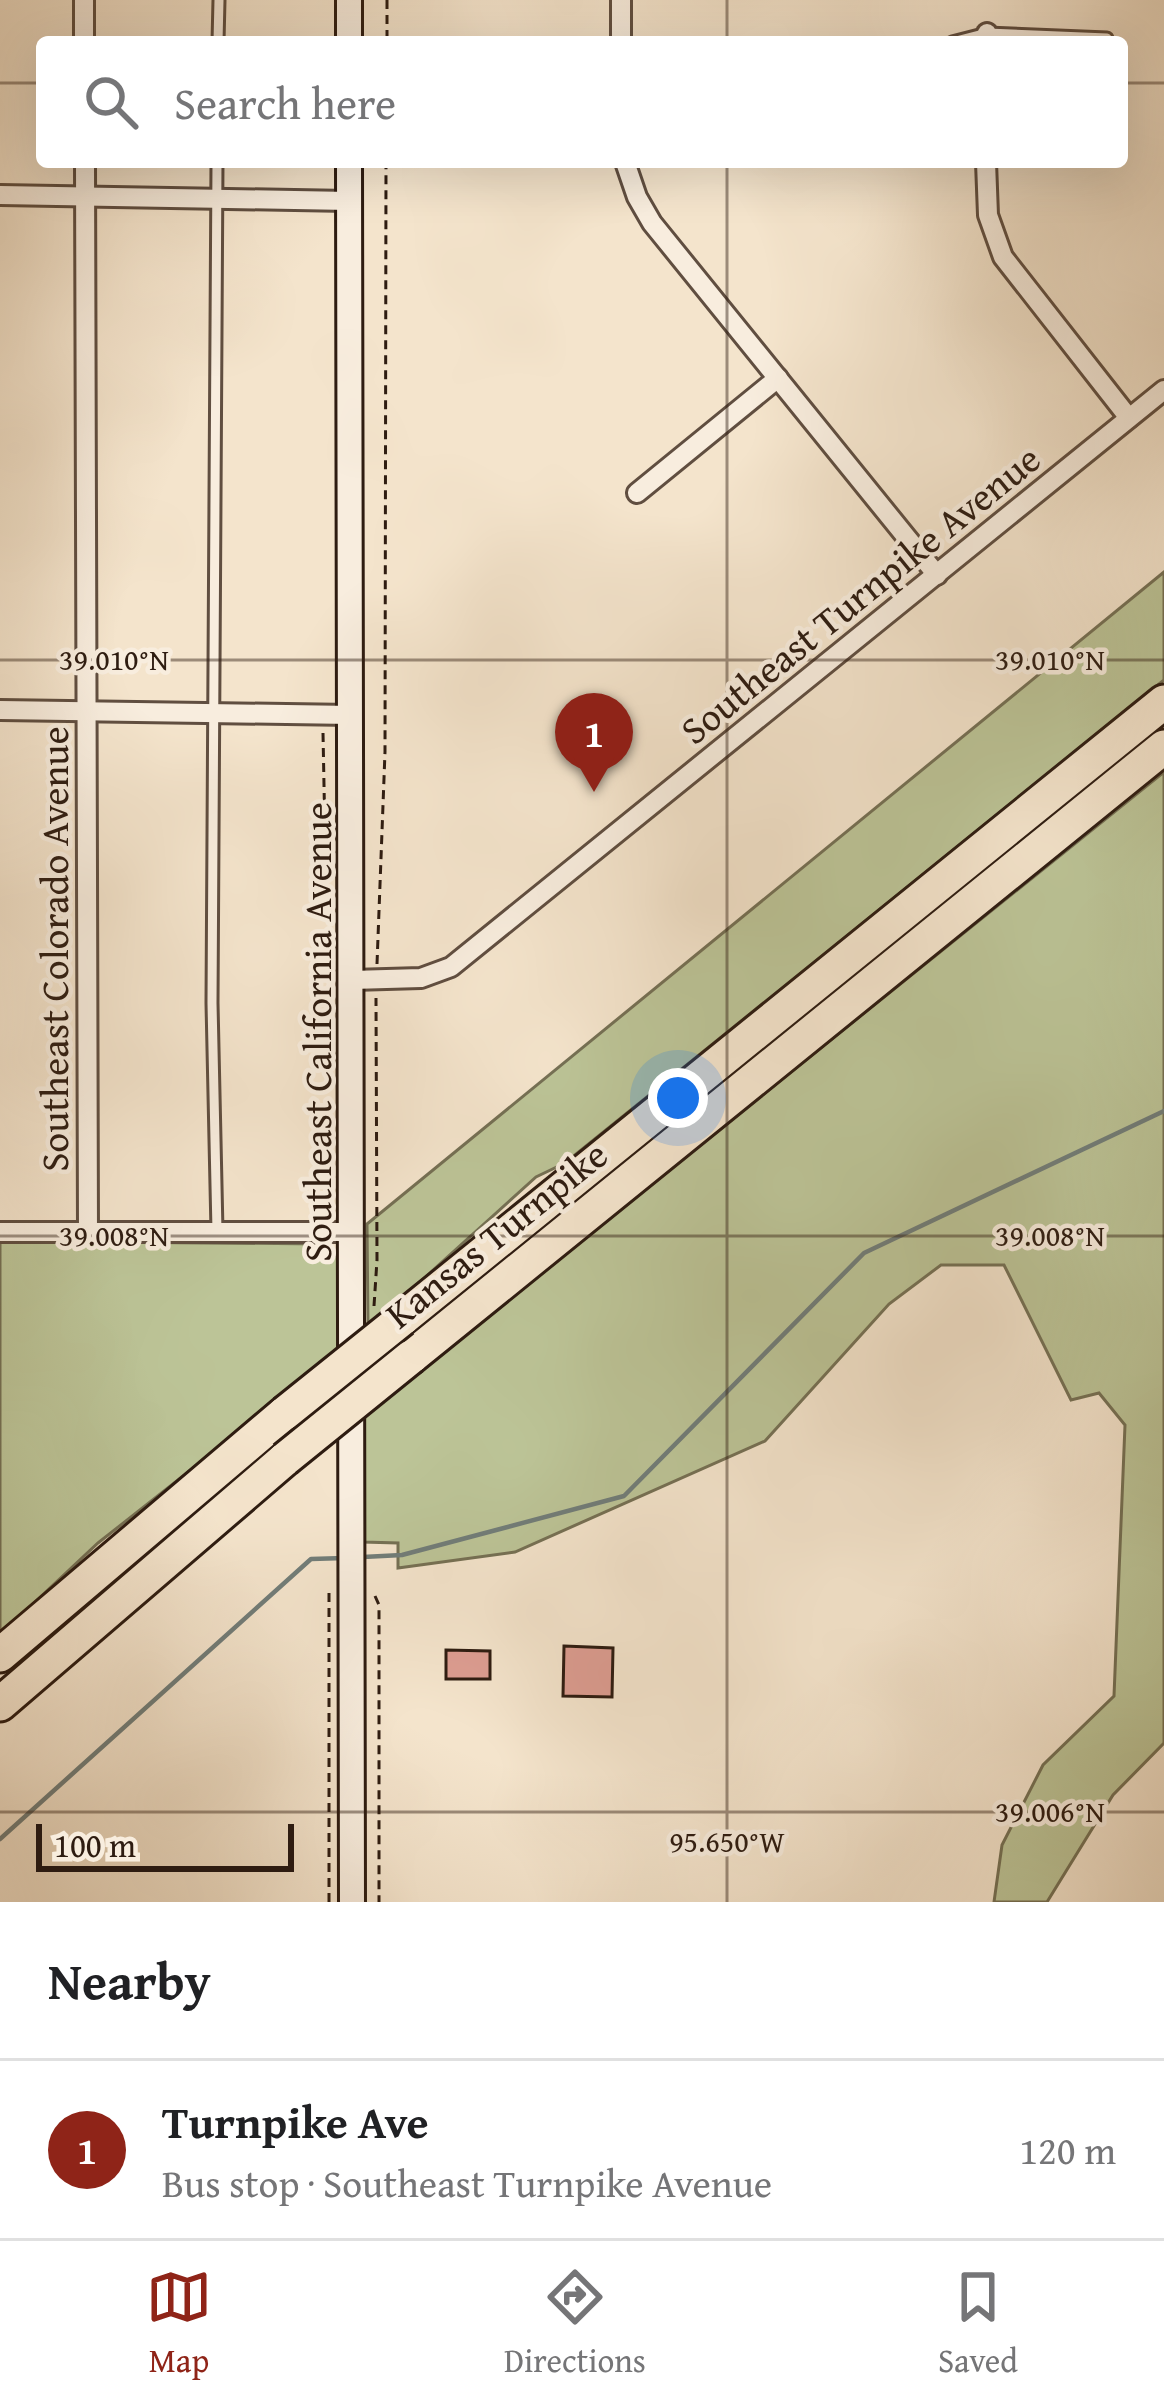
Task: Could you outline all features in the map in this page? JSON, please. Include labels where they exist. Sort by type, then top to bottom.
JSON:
[{"type":"highway","name":"Kansas Turnpike","points":[[0,1655],[285,1413],[388,1311],[1164,702]]},
{"type":"highway","name":"Kansas Turnpike","points":[[0,1704],[285,1459],[1164,747]]},
{"type":"main road","points":[[349,0],[349,36]]},
{"type":"main road","name":"Southeast California Avenue","points":[[349,168],[352,715],[364,980],[352,1232],[352,1512],[360,1590],[352,1902]]},
{"type":"street","points":[[84,0],[84,36]]},
{"type":"street","points":[[621,0],[621,36]]},
{"type":"street","name":"Southeast Colorado Avenue","points":[[85,168],[88,1232]]},
{"type":"street","points":[[627,168],[652,223],[937,575]]},
{"type":"street","points":[[986,168],[988,215],[1004,257],[1129,418]]},
{"type":"street","points":[[0,195],[349,201]]},
{"type":"street","points":[[637,493],[778,378]]},
{"type":"street","name":"Southeast Turnpike Avenue","points":[[364,980],[422,978],[451,967],[1164,390]]},
{"type":"street","points":[[0,710],[352,715]]},
{"type":"street","points":[[0,1232],[352,1232]]},
{"type":"lane","points":[[218,0],[218,36]]},
{"type":"lane","points":[[217,168],[212,1003],[217,1233]]},
{"type":"path","points":[[387,0],[387,36]]},
{"type":"path","points":[[386,168],[385,752],[364,980],[377,1260],[388,1311]]},
{"type":"path","points":[[329,1902],[328,1598],[333,1577]]},
{"type":"path","points":[[360,1590],[379,1605],[379,1902]]},
{"type":"green space","points":[[1164,572],[1164,680],[565,1163],[536,1177],[368,1329],[367,1224]]},
{"type":"green space","points":[[1164,772],[1164,1743],[1113,1795],[1047,1902],[994,1902],[1002,1845],[1043,1765],[1114,1696],[1125,1425],[1099,1393],[1071,1400],[1004,1265],[941,1265],[889,1304],[765,1441],[515,1552],[398,1568],[398,1543],[363,1542],[362,1417]]},
{"type":"green space","points":[[0,1241],[322,1244],[340,1259],[340,1352],[98,1543],[0,1635]]},
{"type":"building","points":[[564,1646],[613,1648],[612,1697],[563,1696]]},
{"type":"building","points":[[446,1650],[490,1651],[490,1679],[446,1679]]},
{"type":"waterway","points":[[363,1557],[402,1555],[624,1496],[864,1253],[1164,1111]]},
{"type":"waterway","points":[[0,1839],[311,1559],[345,1558]]},
{"type":"place","name":"Turnpike Ave","points":[[594,792]]}]
